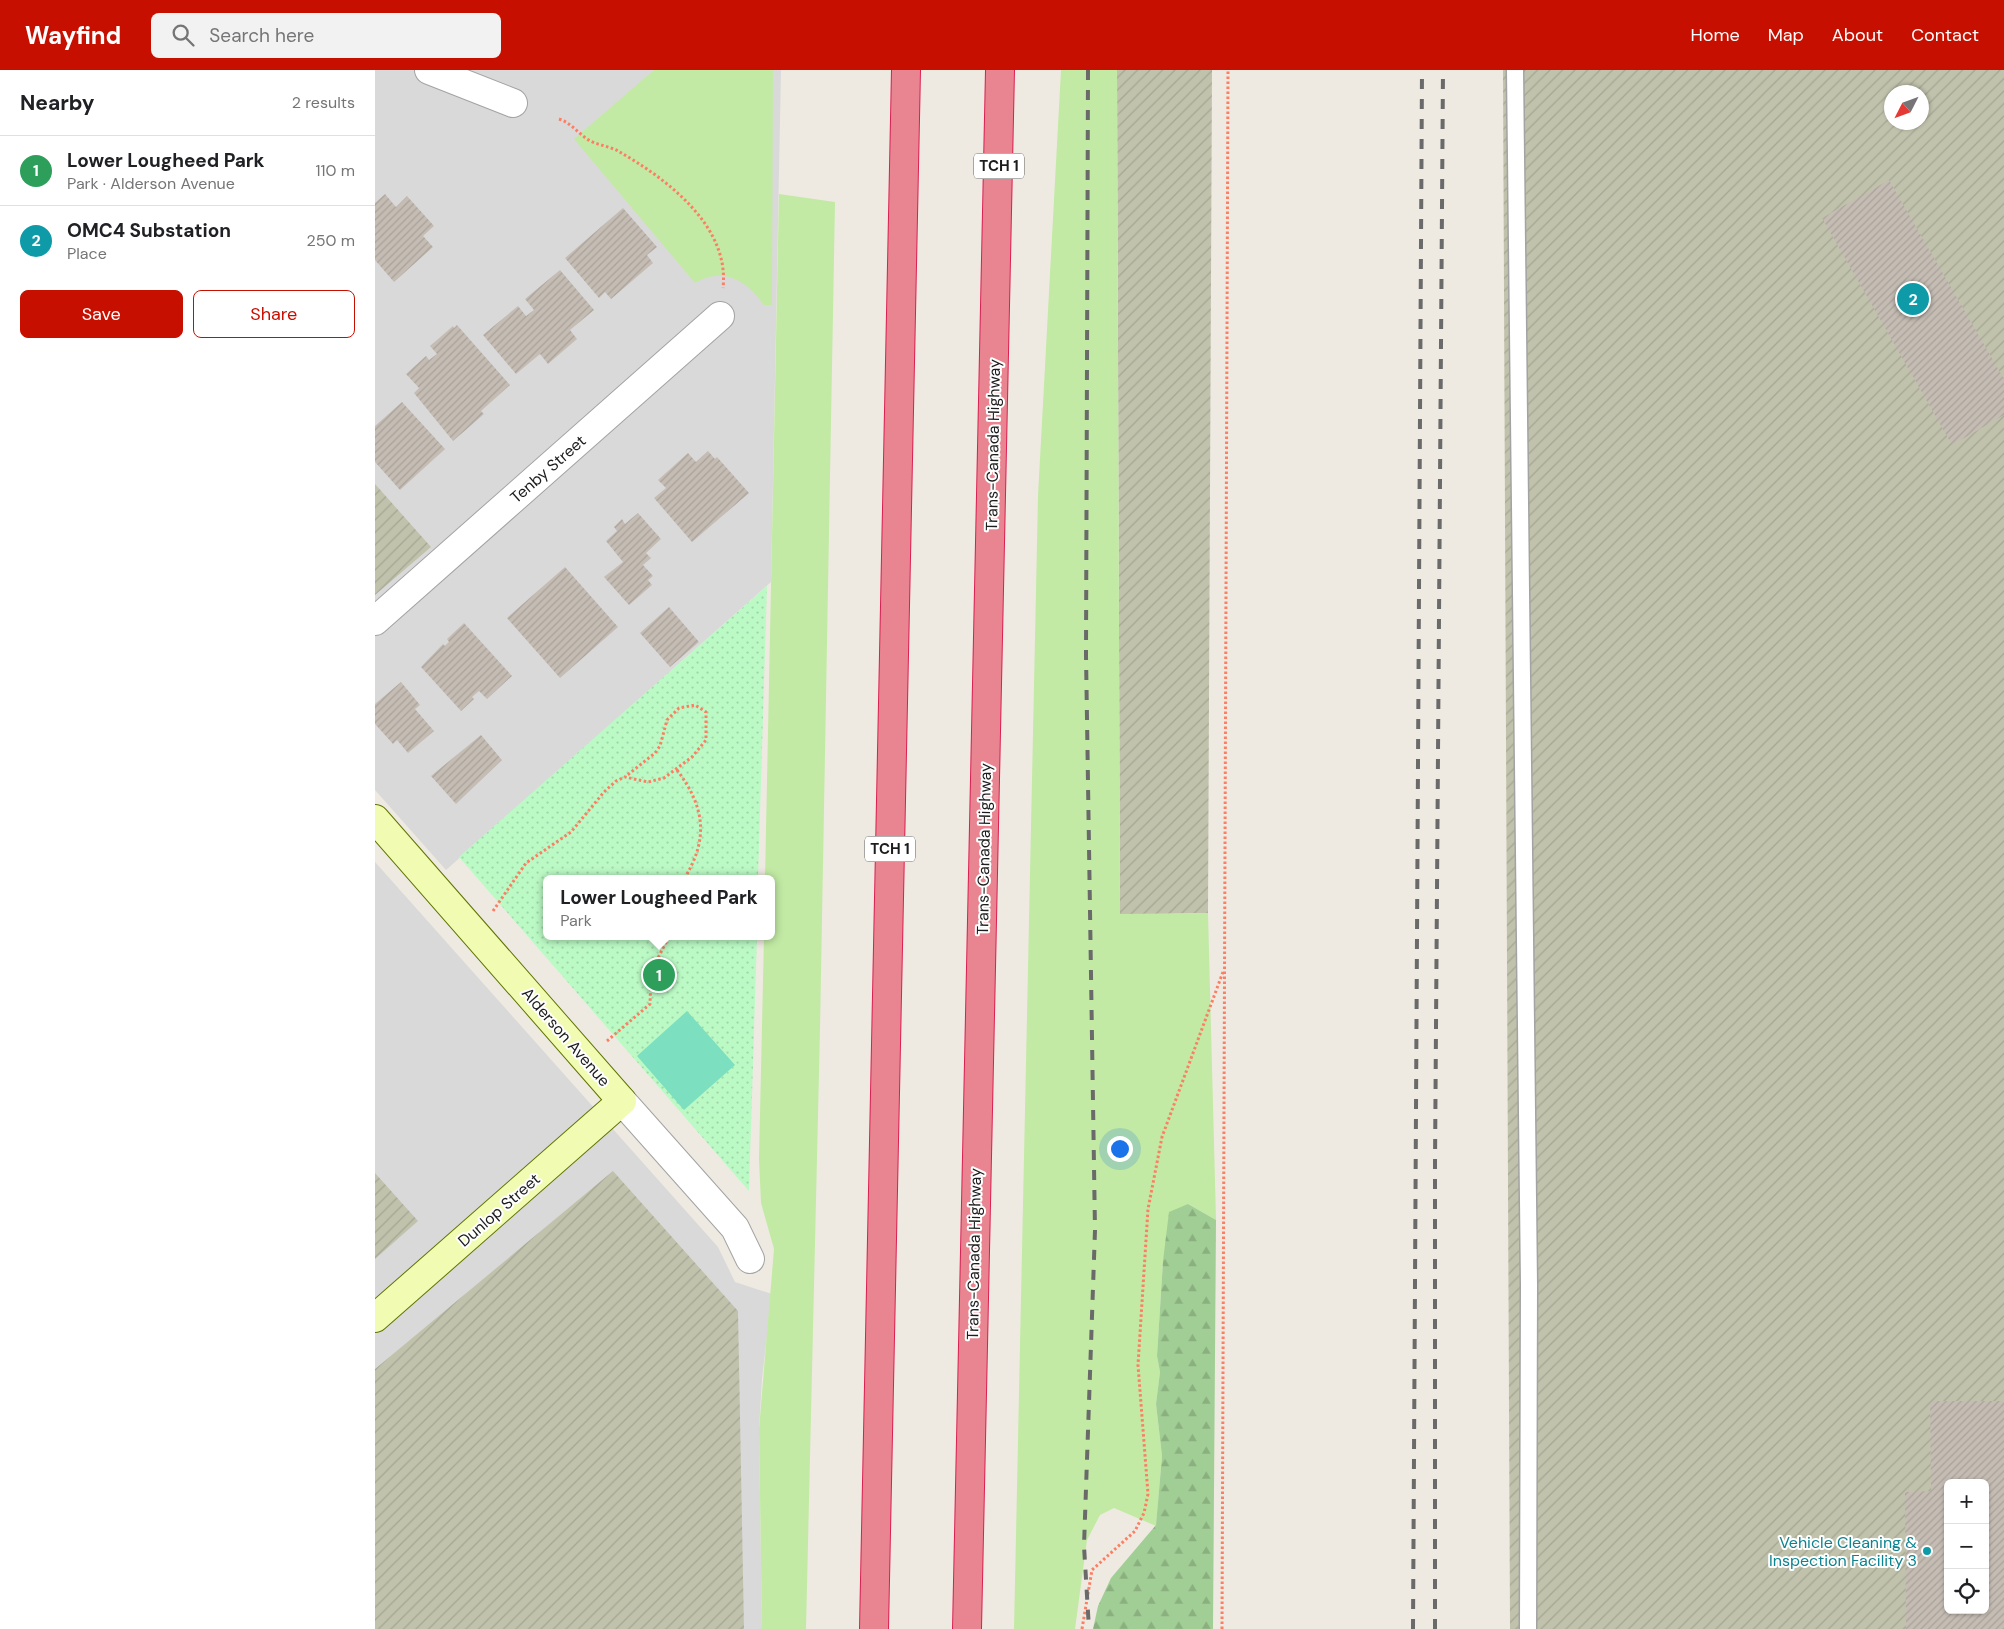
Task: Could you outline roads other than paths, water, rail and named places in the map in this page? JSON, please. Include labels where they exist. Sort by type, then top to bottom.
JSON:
[{"type":"highway","name":"TCH 1","points":[[874,1629],[906,70]]},
{"type":"highway","name":"Trans-Canada Highway","points":[[967,1629],[1000,70]]},
{"type":"street","points":[[429,70],[513,103]]},
{"type":"street","name":"Tenby Street","points":[[375,621],[720,316]]},
{"type":"street","name":"Alderson Avenue","points":[[375,819],[735,1228],[751,1259]]},
{"type":"street","name":"Dunlop Street","points":[[375,1318],[622,1101]]},
{"type":"lane","points":[[1515,70],[1529,1275],[1528,1629]]},
{"type":"railway","points":[[1088,70],[1086,655],[1095,1230],[1084,1546],[1089,1629]]},
{"type":"railway","points":[[1413,1629],[1422,70]]},
{"type":"railway","points":[[1435,1629],[1435,1164],[1443,70]]},
{"type":"place","name":"OMC4 Substation","points":[[1913,299]]},
{"type":"place","name":"Lower Lougheed Park","points":[[659,975]]},
{"type":"place","name":"Vehicle Cleaning & Inspection Facility 3","points":[[1927,1551]]}]
